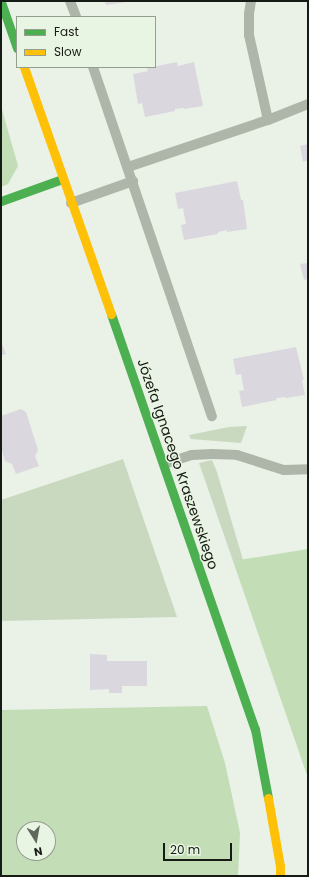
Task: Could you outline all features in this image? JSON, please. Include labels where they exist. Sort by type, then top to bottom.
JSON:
[{"type":"street","points":[[1,2],[16,45]]},
{"type":"street","name":"Józefa Ignacego Kraszewskiego","points":[[24,68],[62,179],[164,464],[255,729],[280,866],[280,876]]},
{"type":"street","points":[[1,201],[62,179]]},
{"type":"lane","points":[[70,1],[76,16]]},
{"type":"lane","points":[[251,1],[249,14],[249,35],[268,120]]},
{"type":"lane","points":[[93,68],[212,416]]},
{"type":"lane","points":[[128,166],[268,120],[308,104]]},
{"type":"lane","points":[[71,203],[133,181]]},
{"type":"lane","points":[[164,464],[192,455],[212,454],[237,455],[284,470],[308,469]]},
{"type":"green space","points":[[1,106],[18,166],[8,184],[1,187]]},
{"type":"green space","points":[[247,426],[241,443],[191,439],[189,435],[229,427]]},
{"type":"green space","points":[[123,459],[177,617],[1,621],[1,500]]},
{"type":"green space","points":[[212,460],[217,472],[243,560],[233,561],[199,463]]},
{"type":"green space","points":[[308,549],[308,778],[233,561]]},
{"type":"green space","points":[[207,706],[225,763],[240,833],[238,876],[1,876],[1,710]]},
{"type":"building","points":[[105,1],[126,1],[127,2],[106,5]]},
{"type":"building","points":[[177,62],[178,66],[194,62],[203,106],[175,109],[175,111],[145,117],[142,103],[138,104],[133,74],[148,71],[147,68],[156,68],[156,66]]},
{"type":"building","points":[[308,144],[308,160],[303,162],[300,146]]},
{"type":"building","points":[[237,181],[241,200],[243,200],[247,229],[227,232],[227,230],[218,232],[218,234],[184,240],[181,225],[186,224],[183,208],[178,209],[175,193]]},
{"type":"building","points":[[308,263],[308,279],[304,280],[300,264]]},
{"type":"building","points":[[1,342],[6,354],[1,355]]},
{"type":"building","points":[[296,347],[304,380],[302,380],[305,395],[276,398],[277,400],[242,407],[239,391],[244,390],[241,374],[236,375],[233,359]]},
{"type":"building","points":[[21,409],[26,412],[38,450],[35,456],[39,466],[16,474],[12,464],[5,461],[1,447],[1,416]]},
{"type":"building","points":[[90,654],[107,655],[107,661],[147,661],[147,686],[122,686],[122,693],[109,693],[109,689],[90,690]]},
{"type":"traffic: fast","points":[[1,2],[16,45]]},
{"type":"traffic: fast","points":[[1,201],[62,179]]},
{"type":"traffic: fast","points":[[111,314],[255,729],[268,798]]},
{"type":"traffic: slow","points":[[24,68],[111,314]]},
{"type":"traffic: slow","points":[[268,798],[280,866],[280,876]]}]
